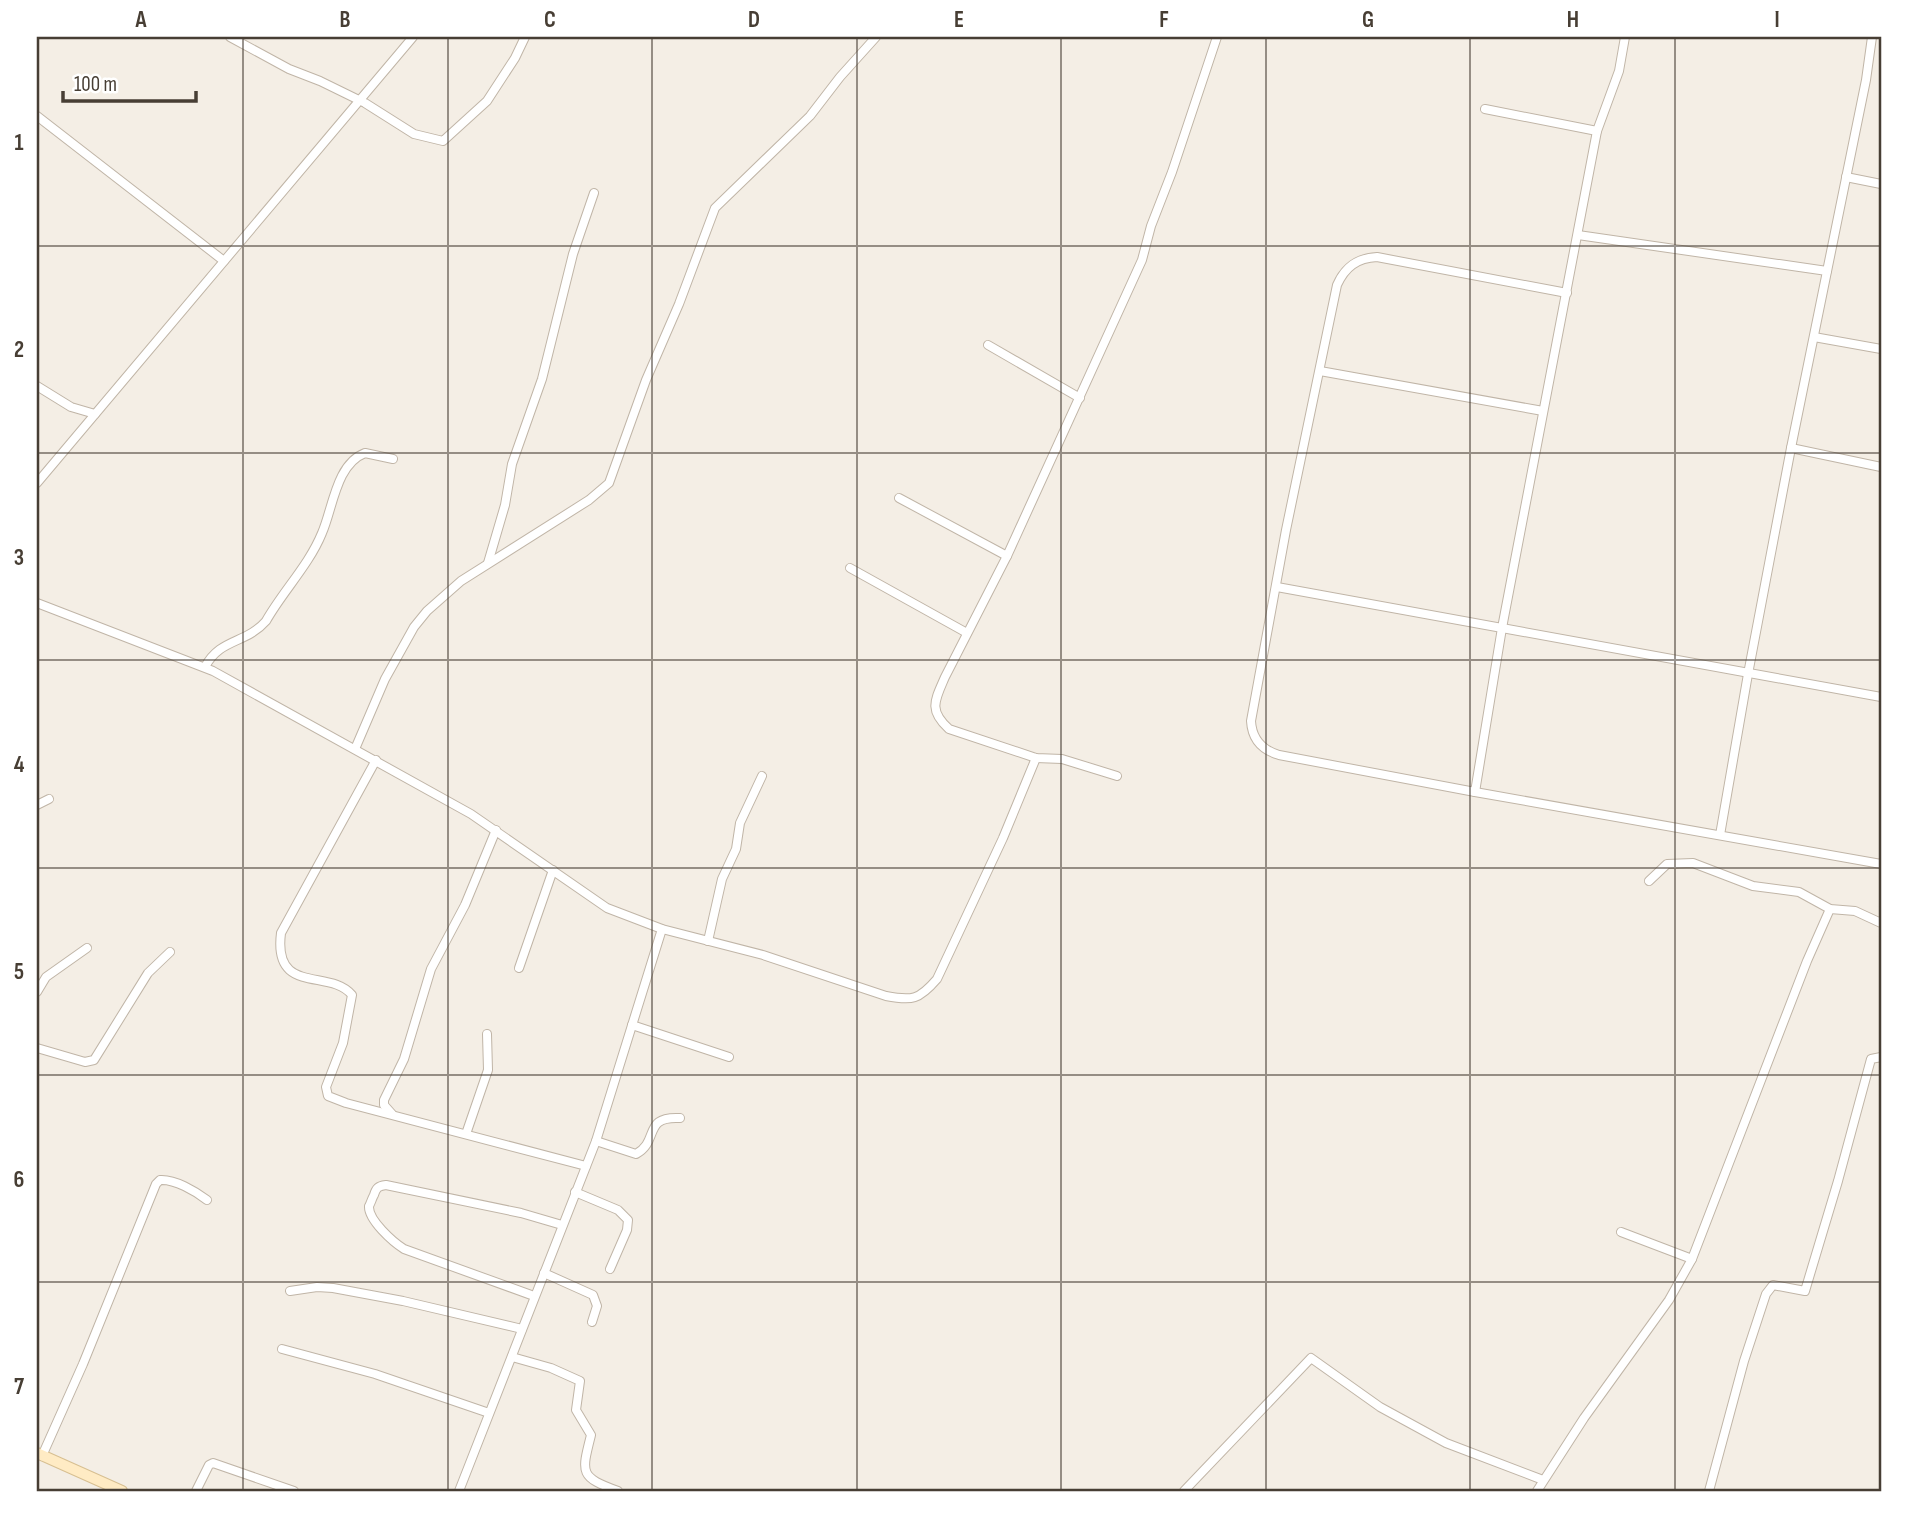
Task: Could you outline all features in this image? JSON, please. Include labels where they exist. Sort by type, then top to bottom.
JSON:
[{"type":"street","points":[[230,37],[289,69],[358,100],[414,134],[443,141],[486,101],[515,58],[525,37]]},
{"type":"street","points":[[37,483],[413,37]]},
{"type":"street","points":[[355,749],[385,679],[414,627],[427,611],[461,581],[589,500],[609,483],[646,380],[679,304],[715,208],[810,116],[839,77],[876,37]]},
{"type":"street","points":[[1117,776],[1062,759],[1036,758],[949,729],[939,720],[934,709],[937,695],[1007,556],[1142,260],[1151,226],[1217,37]]},
{"type":"street","points":[[1475,792],[1502,628],[1597,131],[1619,71],[1625,37]]},
{"type":"street","points":[[1720,835],[1791,448],[1866,80],[1872,37]]},
{"type":"street","points":[[1485,109],[1597,131]]},
{"type":"street","points":[[37,116],[224,261]]},
{"type":"street","points":[[1846,177],[1881,184]]},
{"type":"street","points":[[488,564],[505,505],[512,464],[541,379],[573,254],[594,193]]},
{"type":"street","points":[[1578,235],[1827,271]]},
{"type":"street","points":[[1567,293],[1377,257],[1367,257],[1348,267],[1337,285],[1286,530],[1251,729],[1264,749],[1279,755],[1881,864]]},
{"type":"street","points":[[1814,337],[1881,349]]},
{"type":"street","points":[[988,345],[1080,398]]},
{"type":"street","points":[[1320,371],[1543,411]]},
{"type":"street","points":[[37,386],[71,407],[95,414]]},
{"type":"street","points":[[1791,448],[1881,467]]},
{"type":"street","points":[[205,667],[215,651],[260,628],[266,621],[322,534],[337,489],[350,463],[365,453],[393,459]]},
{"type":"street","points":[[899,498],[1007,556]]},
{"type":"street","points":[[850,568],[967,633]]},
{"type":"street","points":[[1277,587],[1881,697]]},
{"type":"street","points":[[37,603],[205,667],[376,760],[496,830],[607,908],[662,929],[763,955],[886,996],[907,1000],[924,994],[937,979],[1003,838],[1036,758]]},
{"type":"street","points":[[376,760],[281,933],[280,942],[286,966],[303,978],[347,989],[352,995],[343,1043],[326,1087],[328,1096],[586,1166]]},
{"type":"street","points":[[708,941],[722,879],[736,849],[740,823],[762,776]]},
{"type":"street","points":[[37,805],[49,799]]},
{"type":"street","points":[[392,1114],[384,1105],[384,1100],[404,1059],[431,969],[464,905],[496,830]]},
{"type":"street","points":[[1649,881],[1667,864],[1693,863],[1753,886],[1799,892],[1830,909],[1855,911],[1881,923]]},
{"type":"street","points":[[519,968],[553,870]]},
{"type":"street","points":[[1537,1491],[1669,1300],[1692,1259],[1807,961],[1830,909]]},
{"type":"street","points":[[459,1491],[475,1456],[489,1413],[596,1140],[662,929]]},
{"type":"street","points":[[37,992],[46,977],[87,947]]},
{"type":"street","points":[[37,1048],[85,1062],[94,1059],[148,973],[170,952]]},
{"type":"street","points":[[632,1026],[729,1057]]},
{"type":"street","points":[[466,1134],[488,1070],[487,1034]]},
{"type":"street","points":[[1709,1491],[1744,1361],[1766,1294],[1773,1285],[1805,1291],[1871,1059],[1881,1057]]},
{"type":"street","points":[[596,1140],[636,1154],[642,1150],[659,1121],[665,1117],[680,1118]]},
{"type":"street","points":[[122,1491],[39,1455],[88,1353],[156,1184],[164,1179],[198,1193],[206,1200]]},
{"type":"street","points":[[534,1296],[404,1249],[390,1240],[370,1215],[369,1205],[376,1190],[386,1185],[521,1213],[562,1225]]},
{"type":"street","points":[[575,1192],[618,1210],[628,1220],[610,1269]]},
{"type":"street","points":[[1622,1232],[1692,1259]]},
{"type":"street","points":[[544,1273],[593,1295],[597,1306],[592,1322]]},
{"type":"street","points":[[290,1291],[317,1287],[333,1288],[403,1301],[522,1329]]},
{"type":"street","points":[[282,1349],[375,1374],[489,1413]]},
{"type":"street","points":[[512,1357],[575,1376],[580,1381],[576,1410],[590,1435],[586,1472],[593,1481],[618,1491]]},
{"type":"street","points":[[1184,1491],[1311,1358],[1380,1407],[1446,1443],[1543,1480]]},
{"type":"street","points":[[196,1491],[209,1465],[213,1463],[294,1491]]}]
